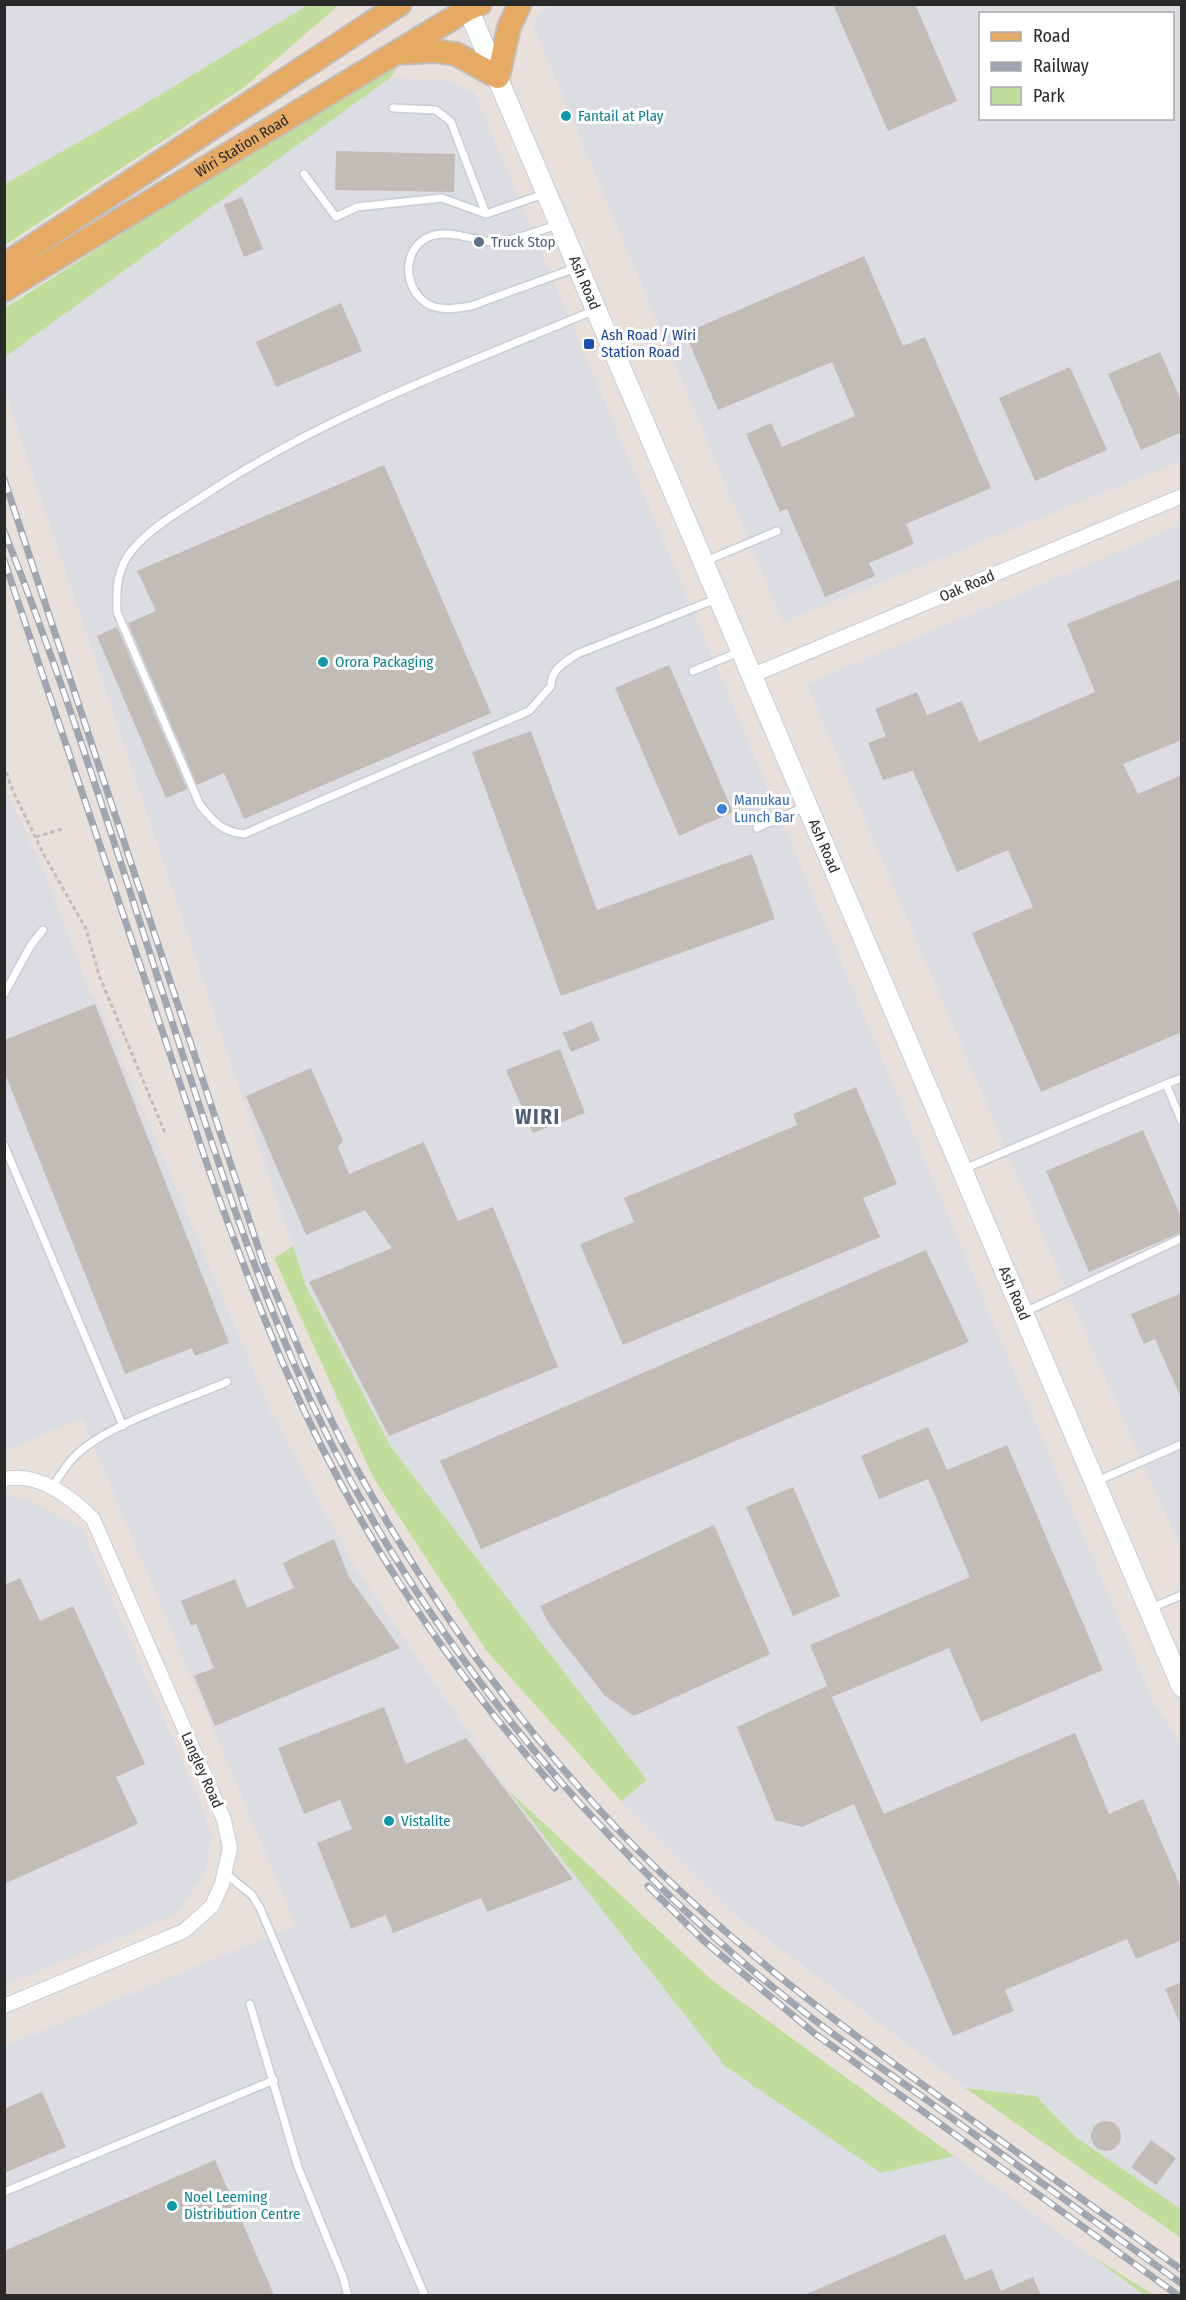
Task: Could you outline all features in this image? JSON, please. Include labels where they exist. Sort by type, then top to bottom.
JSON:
[{"type":"main road","points":[[369,23],[384,4]]},
{"type":"main road","name":"Wiri Station Road","points":[[4,265],[399,4]]},
{"type":"main road","points":[[393,53],[435,51],[456,54],[498,77],[509,27],[520,4]]},
{"type":"main road","name":"Wiri Station Road","points":[[4,290],[471,6]]},
{"type":"main road","name":"Ash Road","points":[[471,6],[498,77],[1182,1687]]},
{"type":"street","name":"Oak Road","points":[[753,675],[1182,496]]},
{"type":"street","name":"Langley Road","points":[[4,1479],[16,1477],[52,1487],[73,1499],[93,1519],[224,1820],[230,1848],[212,1906],[184,1931],[4,2006]]},
{"type":"lane","points":[[393,108],[435,110],[451,122],[486,214]]},
{"type":"lane","points":[[304,174],[336,217],[357,207],[442,198],[486,214],[548,193]]},
{"type":"lane","points":[[561,224],[496,242],[457,236],[432,236],[415,246],[408,261],[413,289],[427,304],[455,309],[471,306],[579,267]]},
{"type":"lane","points":[[597,310],[357,412],[271,454],[219,485],[176,514],[134,548],[122,566],[116,585],[117,612],[201,805],[216,825],[232,833],[244,834],[529,711],[551,686],[551,677],[558,668],[577,654],[719,598]]},
{"type":"lane","points":[[704,562],[777,531]]},
{"type":"lane","points":[[693,671],[741,651]]},
{"type":"lane","points":[[757,828],[807,806]]},
{"type":"lane","points":[[4,994],[31,945],[43,930]]},
{"type":"lane","points":[[962,1170],[1182,1078]]},
{"type":"lane","points":[[1166,1084],[1182,1122]]},
{"type":"lane","points":[[4,1144],[123,1426]]},
{"type":"lane","points":[[1023,1313],[1182,1238]]},
{"type":"lane","points":[[52,1487],[75,1456],[87,1446],[123,1426],[227,1382]]},
{"type":"lane","points":[[1095,1482],[1182,1444]]},
{"type":"lane","points":[[1149,1609],[1182,1595]]},
{"type":"lane","points":[[224,1873],[252,1895],[260,1908],[425,2295]]},
{"type":"lane","points":[[250,2004],[298,2167],[343,2277],[348,2295]]},
{"type":"lane","points":[[4,2192],[274,2080]]},
{"type":"path","points":[[4,765],[12,789],[86,929],[99,975],[165,1133]]},
{"type":"path","points":[[36,837],[62,829]]},
{"type":"shaded area","points":[[558,4],[1181,5],[1181,461],[783,622],[534,27],[540,12]]},
{"type":"shaded area","points":[[5,5],[308,5],[133,111],[5,184]]},
{"type":"shaded area","points":[[390,78],[449,81],[474,92],[1153,1701],[1181,1744],[1181,2209],[1077,2138],[1036,2096],[965,2087],[734,1914],[621,1801],[646,1779],[391,1447],[306,1286],[5,391],[4,357]]},
{"type":"shaded area","points":[[1181,525],[1181,1549],[1080,1321],[807,684]]},
{"type":"shaded area","points":[[4,789],[43,868],[92,998],[96,998],[270,1410],[354,1566],[507,1789],[591,1884],[881,2173],[954,2156],[1144,2295],[5,2295],[5,2046],[296,1925],[82,1418],[5,1451]]},
{"type":"shaded area","points":[[6,1496],[25,1499],[82,1528],[202,1806],[212,1837],[204,1875],[177,1914],[5,1985]]},
{"type":"green space","points":[[308,5],[339,5],[243,88],[5,245],[5,184],[133,111]]},
{"type":"green space","points":[[398,66],[390,78],[5,357],[5,308],[373,74]]},
{"type":"green space","points":[[293,1246],[306,1286],[391,1447],[647,1780],[621,1801],[486,1650],[373,1477],[274,1258]]},
{"type":"green space","points":[[507,1789],[713,1981],[954,2156],[881,2173],[725,2066]]},
{"type":"green space","points":[[965,2088],[1036,2096],[1077,2138],[1181,2209],[1181,2238]]},
{"type":"green space","points":[[1090,2255],[1154,2295],[1144,2295]]},
{"type":"building","points":[[833,4],[915,4],[957,101],[888,131]]},
{"type":"building","points":[[336,151],[455,154],[454,192],[335,190]]},
{"type":"building","points":[[242,197],[263,249],[244,257],[224,205]]},
{"type":"building","points":[[864,256],[903,346],[925,337],[991,488],[906,524],[914,544],[869,563],[875,576],[825,597],[787,509],[780,512],[746,434],[771,423],[782,447],[855,416],[832,362],[718,410],[685,333]]},
{"type":"building","points":[[341,303],[362,351],[276,387],[256,342]]},
{"type":"building","points":[[1160,352],[1182,402],[1182,432],[1141,450],[1108,374]]},
{"type":"building","points":[[1070,367],[1107,450],[1035,481],[999,398]]},
{"type":"building","name":"Orora Packaging","points":[[384,465],[491,713],[244,819],[224,773],[197,785],[128,623],[156,611],[137,571]]},
{"type":"building","points":[[1182,578],[1182,740],[1123,764],[1138,794],[1182,775],[1182,1032],[1041,1092],[972,933],[1033,907],[1008,850],[957,872],[913,771],[883,780],[868,743],[886,736],[875,709],[917,692],[927,715],[962,701],[979,742],[1095,692],[1067,624]]},
{"type":"building","points":[[117,627],[187,789],[166,798],[97,636]]},
{"type":"building","points":[[669,665],[733,812],[679,836],[615,688]]},
{"type":"building","points":[[531,731],[597,910],[752,854],[775,919],[561,996],[472,752]]},
{"type":"building","points":[[95,1004],[229,1343],[195,1356],[192,1348],[125,1374],[4,1071],[4,1040]]},
{"type":"building","points":[[592,1021],[600,1040],[571,1052],[563,1033]]},
{"type":"building","points":[[560,1049],[585,1113],[533,1133],[506,1070]]},
{"type":"building","points":[[311,1068],[343,1141],[338,1147],[349,1174],[424,1142],[458,1221],[493,1207],[558,1367],[389,1436],[309,1282],[392,1248],[365,1210],[306,1235],[246,1096]]},
{"type":"building","points":[[856,1087],[897,1184],[863,1198],[880,1237],[623,1345],[580,1244],[634,1222],[624,1198],[797,1125],[793,1114]]},
{"type":"building","points":[[1143,1130],[1182,1219],[1182,1232],[1089,1272],[1046,1171]]},
{"type":"building","points":[[926,1250],[969,1342],[481,1549],[440,1461]]},
{"type":"building","points":[[1182,1293],[1182,1400],[1155,1339],[1144,1344],[1131,1314]]},
{"type":"building","points":[[928,1427],[947,1470],[1007,1445],[1103,1670],[981,1722],[949,1648],[832,1697],[810,1645],[970,1577],[928,1479],[879,1499],[861,1456]]},
{"type":"building","points":[[793,1487],[840,1596],[793,1616],[746,1507]]},
{"type":"building","points":[[714,1525],[770,1654],[634,1716],[605,1696],[549,1624],[540,1606]]},
{"type":"building","points":[[334,1539],[349,1577],[400,1648],[215,1726],[194,1676],[214,1668],[196,1624],[191,1626],[181,1601],[235,1579],[247,1608],[294,1588],[283,1563]]},
{"type":"building","points":[[20,1578],[40,1621],[73,1606],[145,1764],[116,1777],[138,1824],[4,1884],[4,1585]]},
{"type":"building","points":[[827,1686],[884,1814],[1075,1733],[1109,1814],[1143,1799],[1182,1890],[1182,1940],[1136,1959],[1127,1939],[1005,1990],[1014,2011],[953,2036],[854,1804],[802,1827],[775,1820],[737,1727]]},
{"type":"building","name":"Vistalite","points":[[384,1707],[406,1764],[466,1738],[573,1879],[487,1912],[481,1898],[393,1933],[386,1915],[351,1929],[317,1843],[352,1829],[340,1800],[304,1814],[278,1748]]},
{"type":"building","points":[[1182,1982],[1182,2028],[1165,1989]]},
{"type":"building","points":[[42,2092],[66,2147],[4,2173],[4,2109]]},
{"type":"building","points":[[1106,2121],[1117,2125],[1121,2136],[1117,2147],[1106,2151],[1095,2147],[1091,2136],[1095,2125]]},
{"type":"building","points":[[1151,2140],[1176,2158],[1156,2185],[1131,2167]]},
{"type":"building","name":"Noel Leeming Distribution Centre","points":[[215,2160],[274,2295],[4,2295],[4,2251]]},
{"type":"building","points":[[945,2234],[965,2280],[992,2269],[1001,2291],[1033,2277],[1041,2295],[804,2295]]},
{"type":"railway","points":[[4,479],[263,1262],[329,1416],[355,1466],[420,1575],[493,1680],[572,1780],[615,1827],[693,1903],[760,1961],[865,2043],[1182,2270]]},
{"type":"railway","points":[[4,531],[54,664],[212,1144],[277,1324],[336,1453],[388,1545],[445,1634],[509,1719],[577,1801],[651,1877],[728,1949],[836,2036],[1182,2284]]},
{"type":"railway","points":[[4,560],[211,1176],[284,1366],[339,1479],[369,1534],[403,1588],[475,1691],[555,1788]]},
{"type":"railway","points":[[648,1886],[704,1941],[814,2033],[1179,2296]]},
{"type":"place","name":"Fantail at Play","points":[[566,116]]},
{"type":"place","name":"Truck Stop","points":[[479,242]]},
{"type":"place","name":"Ash Road / Wiri Station Road","points":[[589,344]]},
{"type":"place","name":"Orora Packaging","points":[[323,662]]},
{"type":"place","name":"Manukau Lunch Bar","points":[[722,809]]},
{"type":"place","name":"Vistalite","points":[[389,1821]]},
{"type":"place","name":"Noel Leeming Distribution Centre","points":[[172,2206]]},
{"type":"district","name":"WIRI","points":[[538,1117]]}]
